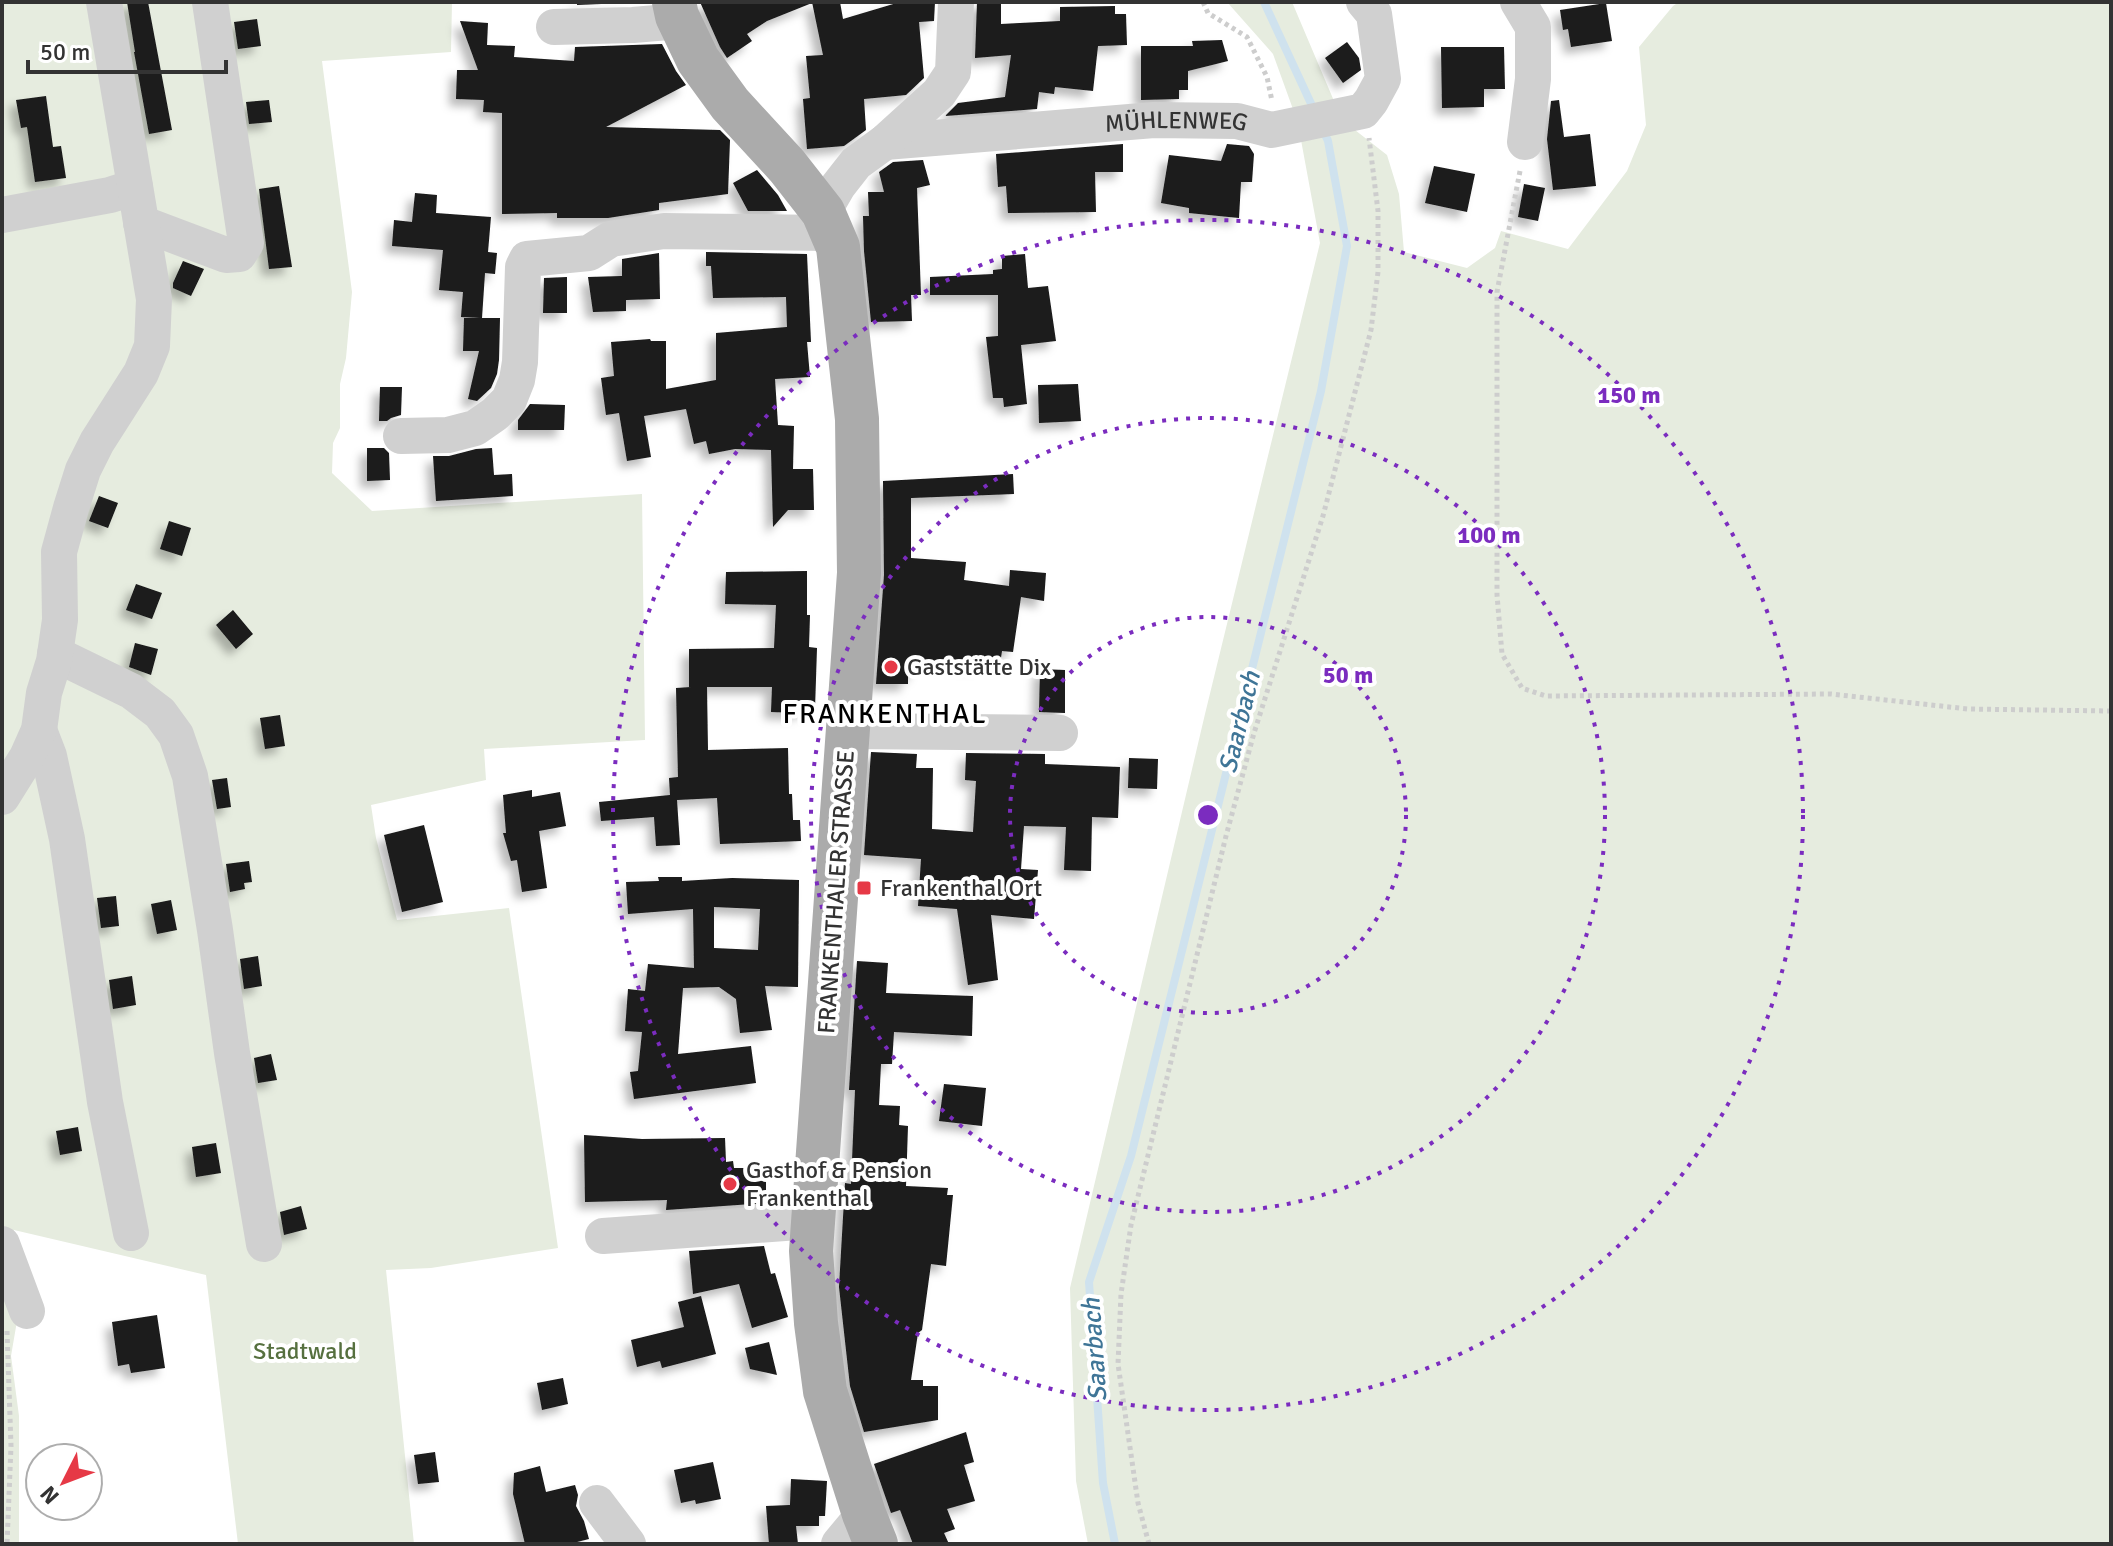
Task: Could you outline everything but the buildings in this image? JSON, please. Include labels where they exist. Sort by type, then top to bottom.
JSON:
[{"type":"main road","name":"FRANKENTHALER STRASSE","points":[[677,12],[698,60],[730,104],[787,166],[828,222],[838,247],[857,419],[859,573],[811,1251],[825,1391],[860,1534]]},
{"type":"street","points":[[2,797],[27,757],[39,730],[60,620],[59,552],[79,482],[97,442],[141,373],[152,346],[154,299],[104,2]]},
{"type":"street","points":[[141,223],[226,255],[239,254],[246,243],[210,2]]},
{"type":"street","points":[[401,436],[448,435],[475,428],[509,400],[520,362],[523,267],[527,259],[589,253],[611,239],[664,231],[828,222],[838,186],[856,163],[885,142],[939,93],[953,72],[956,2]]},
{"type":"street","points":[[1516,2],[1533,27],[1533,79],[1525,142]]},
{"type":"street","points":[[1355,112],[1371,101],[1383,79],[1380,6]]},
{"type":"street","name":"FRANKENTHALER STRASSE","points":[[554,27],[633,25],[677,12]]},
{"type":"street","name":"MÜHLENWEG","points":[[885,142],[1154,120],[1237,121],[1283,128],[1355,112]]},
{"type":"street","points":[[2,215],[110,195],[135,187]]},
{"type":"street","points":[[55,654],[131,691],[160,713],[176,735],[190,776],[264,1244]]},
{"type":"street","points":[[39,730],[49,756],[67,839],[105,1102],[131,1233]]},
{"type":"street","points":[[847,731],[1060,733]]},
{"type":"street","points":[[603,1236],[812,1221]]},
{"type":"street","points":[[2,1244],[17,1321]]},
{"type":"street","points":[[597,1503],[628,1544]]},
{"type":"path","points":[[1203,2],[1208,13],[1247,37],[1267,77],[1272,102],[1283,128]]},
{"type":"path","points":[[1149,1544],[1136,1489],[1118,1364],[1121,1294],[1131,1225],[1226,836],[1254,733],[1323,516],[1371,330],[1378,272],[1378,211],[1369,135],[1355,112]]},
{"type":"path","points":[[1525,142],[1497,292],[1497,595],[1502,654],[1522,688],[1546,696],[1831,694],[1968,709],[2111,711]]},
{"type":"path","points":[[7,1544],[17,1321]]},
{"type":"green space","name":"Stadtwald","points":[[2,2],[452,2],[451,52],[322,61],[352,292],[346,358],[340,384],[340,428],[333,443],[332,473],[372,511],[642,494],[645,740],[484,749],[486,780],[371,805],[376,838],[397,920],[509,908],[558,1248],[431,1268],[386,1270],[414,1544],[238,1544],[206,1275],[14,1230],[17,1321],[11,1356],[19,1416],[19,1544],[2,1544]]},
{"type":"green space","points":[[1227,2],[1292,2],[1334,101],[1294,112],[1273,54]]},
{"type":"green space","points":[[1679,2],[2111,2],[2111,1544],[1088,1544],[1076,1481],[1070,1288],[1320,243],[1301,140],[1355,130],[1387,155],[1399,194],[1404,252],[1467,268],[1495,248],[1501,231],[1568,249],[1627,171],[1646,125],[1639,47]]},
{"type":"waterway","name":"Saarbach","points":[[1264,2],[1314,110]]},
{"type":"waterway","name":"Saarbach","points":[[1115,1544],[1103,1483],[1089,1282],[1131,1156],[1321,391],[1347,246],[1328,141],[1323,130]]},
{"type":"place","name":"Gaststätte Dix","points":[[891,667]]},
{"type":"place","name":"Frankenthal Ort","points":[[864,888]]},
{"type":"place","name":"Gasthof & Pension Frankenthal","points":[[730,1184]]},
{"type":"district","name":"FRANKENTHAL","points":[[885,713]]}]
